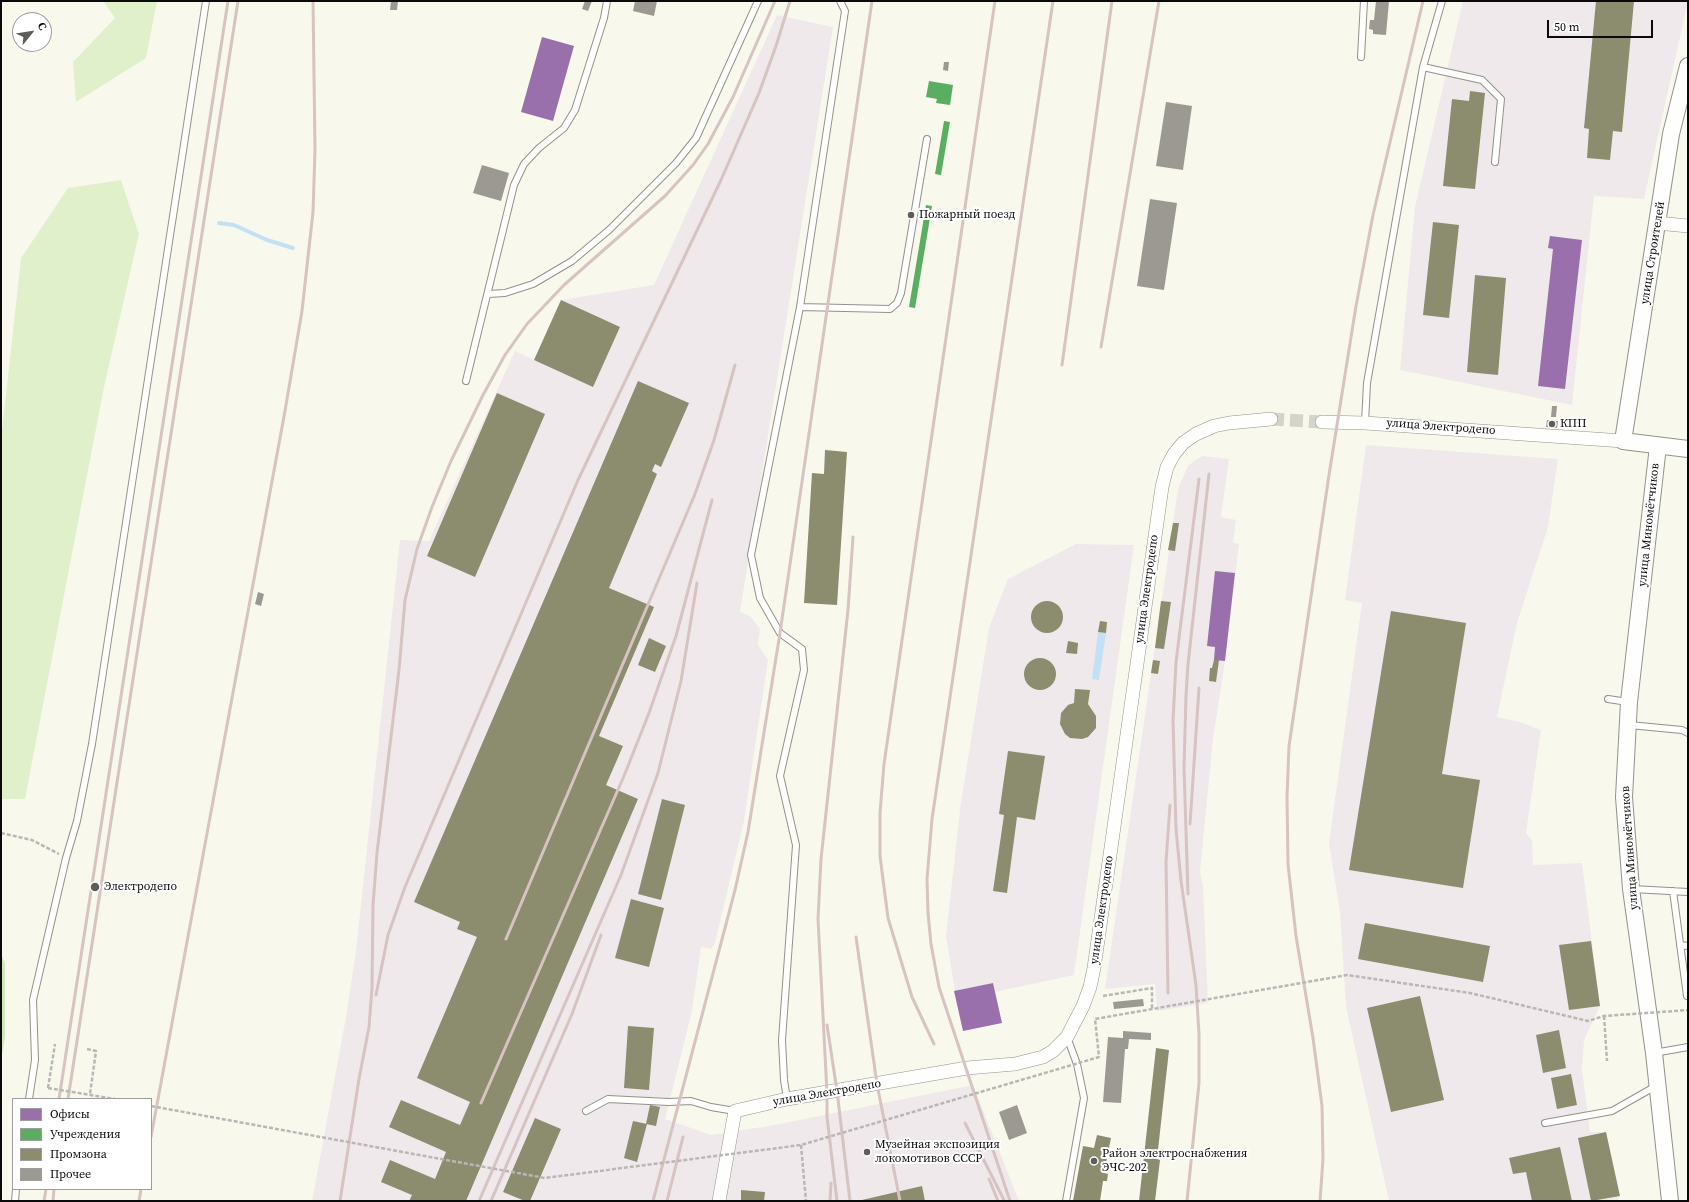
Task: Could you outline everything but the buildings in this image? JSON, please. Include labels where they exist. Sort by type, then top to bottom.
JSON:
[{"type":"street","name":"улица Строителей","points":[[1623,441],[1671,134],[1688,68]]},
{"type":"street","points":[[1657,223],[1688,226]]},
{"type":"street","name":"улица Электродепо","points":[[735,1110],[787,1099],[967,1068],[1015,1064],[1043,1057],[1053,1051],[1067,1038],[1083,1006],[1090,987],[1094,968],[1162,487],[1168,467],[1178,448],[1196,434],[1214,426],[1229,423],[1271,420]]},
{"type":"street","name":"улица Электродепо","points":[[1322,422],[1365,422],[1559,435],[1623,441]]},
{"type":"street","points":[[1623,441],[1688,449]]},
{"type":"street","name":"улица Миномётчиков","points":[[1658,446],[1627,725],[1624,797],[1631,889],[1654,1053],[1670,1201]]},
{"type":"street","points":[[719,1201],[735,1110]]},
{"type":"lane","points":[[29,1098],[35,1060],[34,1000],[66,858],[77,821],[92,744],[206,1]]},
{"type":"lane","points":[[466,381],[488,294],[507,208],[518,174],[531,156],[564,128],[573,115],[604,18],[607,1]]},
{"type":"lane","points":[[488,294],[512,291],[533,284],[572,261],[609,230],[676,163],[696,138],[758,1]]},
{"type":"lane","points":[[787,1099],[784,1080],[782,1040],[796,845],[780,776],[804,670],[802,649],[780,633],[760,598],[751,555],[800,307],[845,11],[840,1]]},
{"type":"lane","points":[[1361,57],[1364,1]]},
{"type":"lane","points":[[1365,422],[1367,383],[1422,67],[1442,1]]},
{"type":"lane","points":[[1422,67],[1482,80],[1501,99],[1495,162]]},
{"type":"lane","points":[[800,307],[890,308],[897,303],[900,299],[927,139]]},
{"type":"lane","points":[[1608,699],[1630,702]]},
{"type":"lane","points":[[1627,725],[1682,730],[1688,733]]},
{"type":"lane","points":[[1631,889],[1688,892]]},
{"type":"lane","points":[[1673,891],[1687,996]]},
{"type":"lane","points":[[1680,945],[1688,946]]},
{"type":"lane","points":[[1066,1201],[1084,1098],[1077,1064],[1067,1038]]},
{"type":"lane","points":[[1654,1053],[1688,1047]]},
{"type":"lane","points":[[1545,1123],[1612,1111],[1657,1086]]},
{"type":"lane","points":[[586,1111],[608,1099],[669,1102],[691,1101],[711,1107],[735,1110]]},
{"type":"lane","points":[[15,1201],[16,1190]]},
{"type":"path","points":[[1,832],[32,840],[66,858]]},
{"type":"path","points":[[152,1106],[545,1178],[801,1145],[1099,1057],[1095,1019],[1347,975],[1470,993],[1588,1020],[1604,1016],[1688,1010]]},
{"type":"path","points":[[1103,996],[1152,988],[1152,1010]]},
{"type":"path","points":[[1604,1016],[1607,1061]]},
{"type":"path","points":[[56,1044],[48,1088],[110,1098]]},
{"type":"path","points":[[87,1049],[96,1051],[90,1094]]},
{"type":"path","points":[[801,1145],[806,1201]]},
{"type":"shaded area","points":[[1463,1],[1688,1],[1644,199],[1594,196],[1572,405],[1400,370],[1415,207]]},
{"type":"shaded area","points":[[777,15],[833,27],[740,612],[750,616],[760,629],[758,645],[768,660],[744,821],[715,943],[711,949],[701,947],[692,1011],[665,1119],[711,1135],[775,1125],[973,1085],[1019,1201],[312,1201],[346,1017],[356,951],[400,540],[429,541],[515,351],[534,360],[561,300],[654,285]]},
{"type":"shaded area","points":[[1366,445],[1558,459],[1548,527],[1517,623],[1497,717],[1520,722],[1541,730],[1526,833],[1532,840],[1533,865],[1582,863],[1600,1006],[1584,1040],[1582,1069],[1590,1132],[1606,1132],[1619,1201],[1389,1201],[1346,1007],[1340,912],[1329,843],[1362,603],[1345,600]]},
{"type":"shaded area","points":[[1203,456],[1229,459],[1221,517],[1236,520],[1233,543],[1239,544],[1225,661],[1213,739],[1200,872],[1203,887],[1208,1003],[1157,1011],[1155,984],[1105,989],[1178,489],[1188,466]]},
{"type":"shaded area","points":[[1076,544],[1134,545],[1074,975],[995,992],[993,983],[955,991],[946,936],[961,802],[989,628],[1008,579]]},
{"type":"green space","points":[[103,1],[157,1],[146,58],[76,102],[73,62],[115,18]]},
{"type":"green space","points":[[121,180],[139,234],[104,387],[25,799],[1,799],[1,440],[21,258],[68,188]]},
{"type":"green space","points":[[1,954],[5,964],[5,1037],[1,1060]]},
{"type":"water","points":[[1098,632],[1106,633],[1099,680],[1092,679]]},
{"type":"waterway","points":[[219,223],[234,225],[267,240],[293,248]]},
{"type":"tunnel","points":[[1271,419],[1322,422]]},
{"type":"railway","points":[[59,1098],[228,1]]},
{"type":"railway","points":[[68,1098],[238,1]]},
{"type":"railway","points":[[152,1132],[285,411],[302,311],[313,212],[315,150],[313,1]]},
{"type":"railway","points":[[340,1201],[359,1079],[369,1027],[372,988],[373,905],[377,853],[399,670],[405,600],[417,549],[432,507],[451,461],[483,395],[505,355],[527,324],[564,285],[665,196],[693,165],[708,144],[733,97],[775,1]]},
{"type":"railway","points":[[376,995],[388,935],[405,887],[578,480],[721,180],[759,93],[790,1]]},
{"type":"railway","points":[[653,1201],[735,890],[748,832],[780,633],[872,1]]},
{"type":"railway","points":[[934,1044],[912,997],[888,918],[880,856],[880,813],[884,764],[995,1]]},
{"type":"railway","points":[[1010,1201],[939,987],[931,944],[927,879],[932,819],[1053,1]]},
{"type":"railway","points":[[1062,365],[1112,1]]},
{"type":"railway","points":[[1101,347],[1159,1]]},
{"type":"railway","points":[[1320,1201],[1323,1159],[1322,1106],[1313,1038],[1296,936],[1288,864],[1287,797],[1289,746],[1329,475],[1356,306],[1373,215],[1423,1]]},
{"type":"railway","points":[[506,939],[695,494],[714,440],[735,365]]},
{"type":"railway","points":[[1188,894],[1184,768],[1186,696],[1188,664],[1209,474]]},
{"type":"railway","points":[[1187,1201],[1199,1083],[1199,1034],[1196,985],[1181,881],[1176,829],[1173,721],[1176,662],[1199,479]]},
{"type":"railway","points":[[481,1103],[624,776],[649,713],[676,636],[712,500]]},
{"type":"railway","points":[[837,1201],[827,1117],[818,919],[821,859],[848,610],[853,537]]},
{"type":"railway","points":[[479,1201],[621,875],[658,773],[681,681],[697,583]]},
{"type":"railway","points":[[1190,824],[1199,688]]},
{"type":"railway","points":[[1168,993],[1166,862],[1170,805]]},
{"type":"railway","points":[[491,1201],[572,1014],[601,935]]},
{"type":"railway","points":[[856,937],[877,1084],[900,1201]]},
{"type":"railway","points":[[827,1025],[837,1091],[850,1201]]},
{"type":"railway","points":[[965,1123],[1004,1200]]},
{"type":"railway","points":[[667,1201],[683,1137]]},
{"type":"railway","points":[[989,1179],[998,1201]]},
{"type":"railway","points":[[830,1201],[831,1183]]},
{"type":"railway","points":[[44,1201],[46,1190]]},
{"type":"railway","points":[[53,1201],[54,1190]]},
{"type":"railway","points":[[139,1201],[141,1190]]},
{"type":"place","name":"Пожарный поезд","points":[[911,215]]},
{"type":"place","name":"КПП","points":[[1552,424]]},
{"type":"place","name":"Электродепо","points":[[95,887]]},
{"type":"place","name":"Музейная экспозиция локомотивов СССР","points":[[867,1152]]},
{"type":"place","name":"Район электроснабжения ЭЧС-202","points":[[1094,1161]]}]
